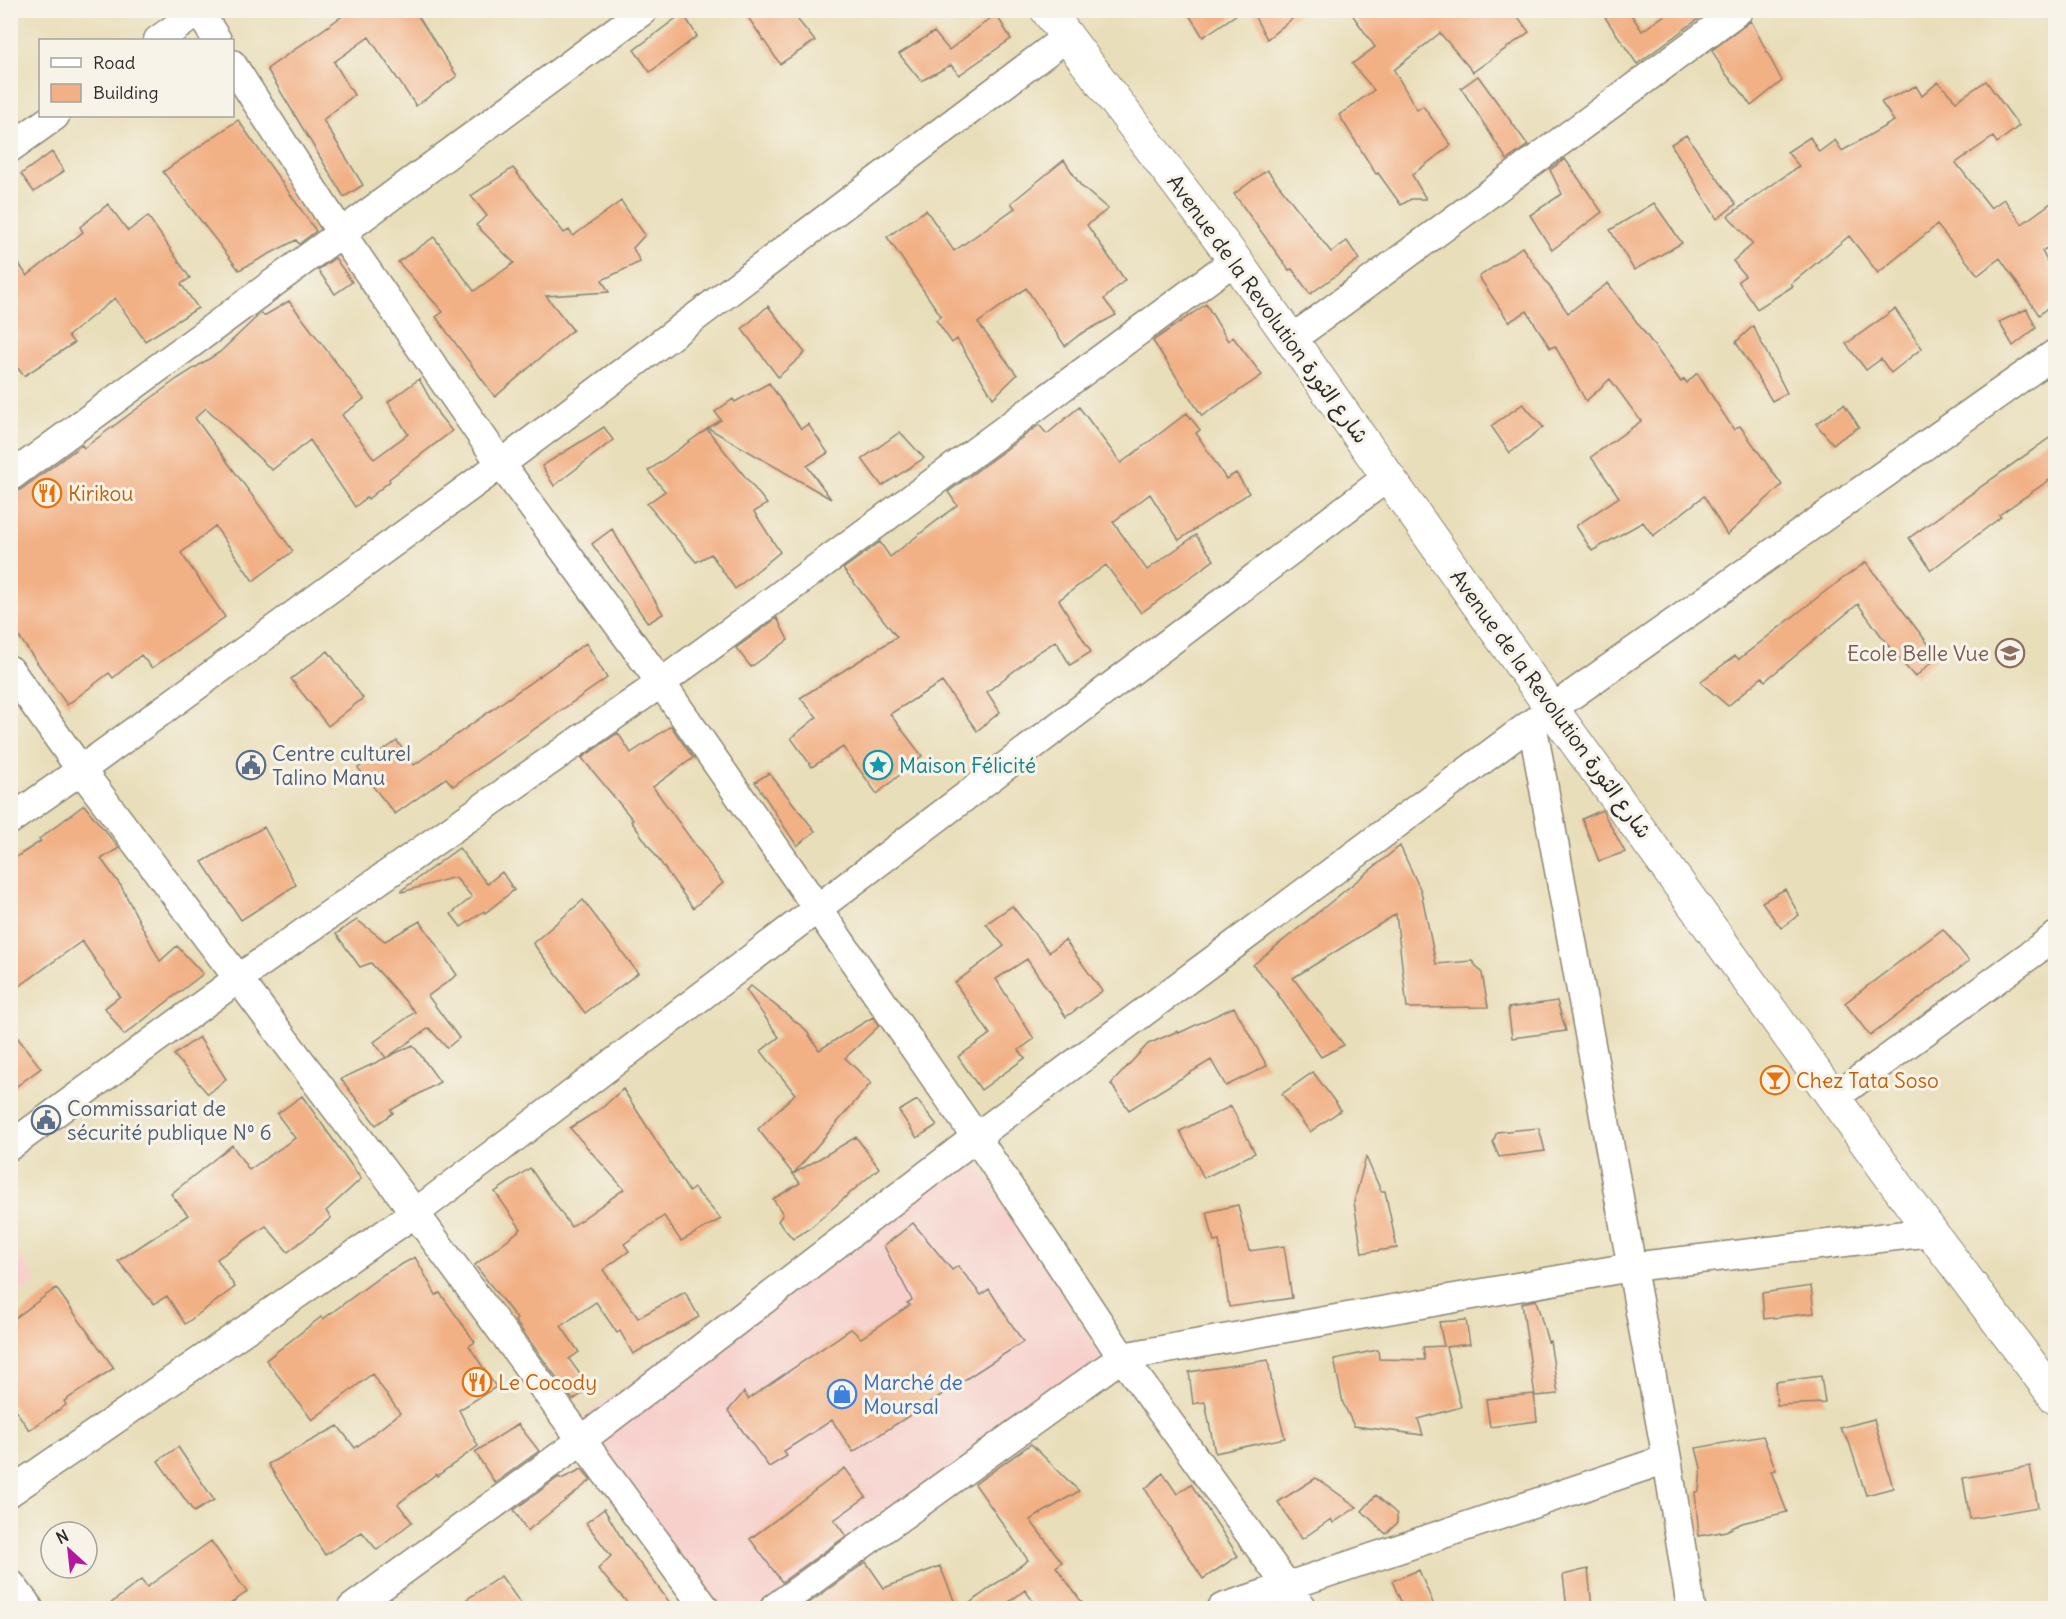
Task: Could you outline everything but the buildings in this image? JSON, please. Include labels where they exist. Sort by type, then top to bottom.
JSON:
[{"type":"street","points":[[10,477],[644,10]]},
{"type":"street","name":"Avenue de la Revolution شارع الثورة","points":[[1047,10],[1235,260],[1389,476],[1542,716],[1835,1098],[1931,1232],[2055,1398]]},
{"type":"street","points":[[1292,339],[1739,10]]},
{"type":"street","points":[[159,39],[199,11],[216,39]]},
{"type":"street","points":[[10,820],[501,464],[1068,36]]},
{"type":"street","points":[[234,67],[341,233],[501,464],[662,683],[976,1137],[1122,1357],[1295,1597]]},
{"type":"street","points":[[10,148],[54,117]]},
{"type":"street","points":[[10,1146],[239,978],[662,683],[1235,260]]},
{"type":"street","points":[[352,1608],[582,1440],[976,1137],[1542,716],[2055,353]]},
{"type":"street","points":[[10,1492],[415,1213],[1389,476]]},
{"type":"street","points":[[10,669],[81,770],[415,1213],[705,1608]]},
{"type":"street","points":[[1542,716],[1631,1267],[1691,1608]]},
{"type":"street","points":[[1835,1098],[2055,936]]},
{"type":"street","points":[[774,1608],[1122,1357],[1631,1267],[1931,1232]]},
{"type":"street","points":[[1222,1608],[1295,1597],[1666,1459]]},
{"type":"street","points":[[10,1583],[30,1608]]},
{"type":"shaded area","name":"Marché de Moursal","points":[[962,1139],[1108,1367],[777,1608],[703,1608],[577,1421]]},
{"type":"shaded area","points":[[10,1242],[38,1281],[11,1301],[10,1301]]},
{"type":"place","name":"Kirikou","points":[[47,493]]},
{"type":"place","name":"Ecole Belle Vue","points":[[2010,653]]},
{"type":"place","name":"Centre culturel Talino Manu","points":[[251,765]]},
{"type":"place","name":"Maison Félicité","points":[[878,765]]},
{"type":"place","name":"Chez Tata Soso","points":[[1775,1080]]},
{"type":"place","name":"Commissariat de sécurité publique Nº 6","points":[[46,1120]]},
{"type":"place","name":"Le Cocody","points":[[477,1382]]},
{"type":"place","name":"Marché de Moursal","points":[[842,1394]]}]
